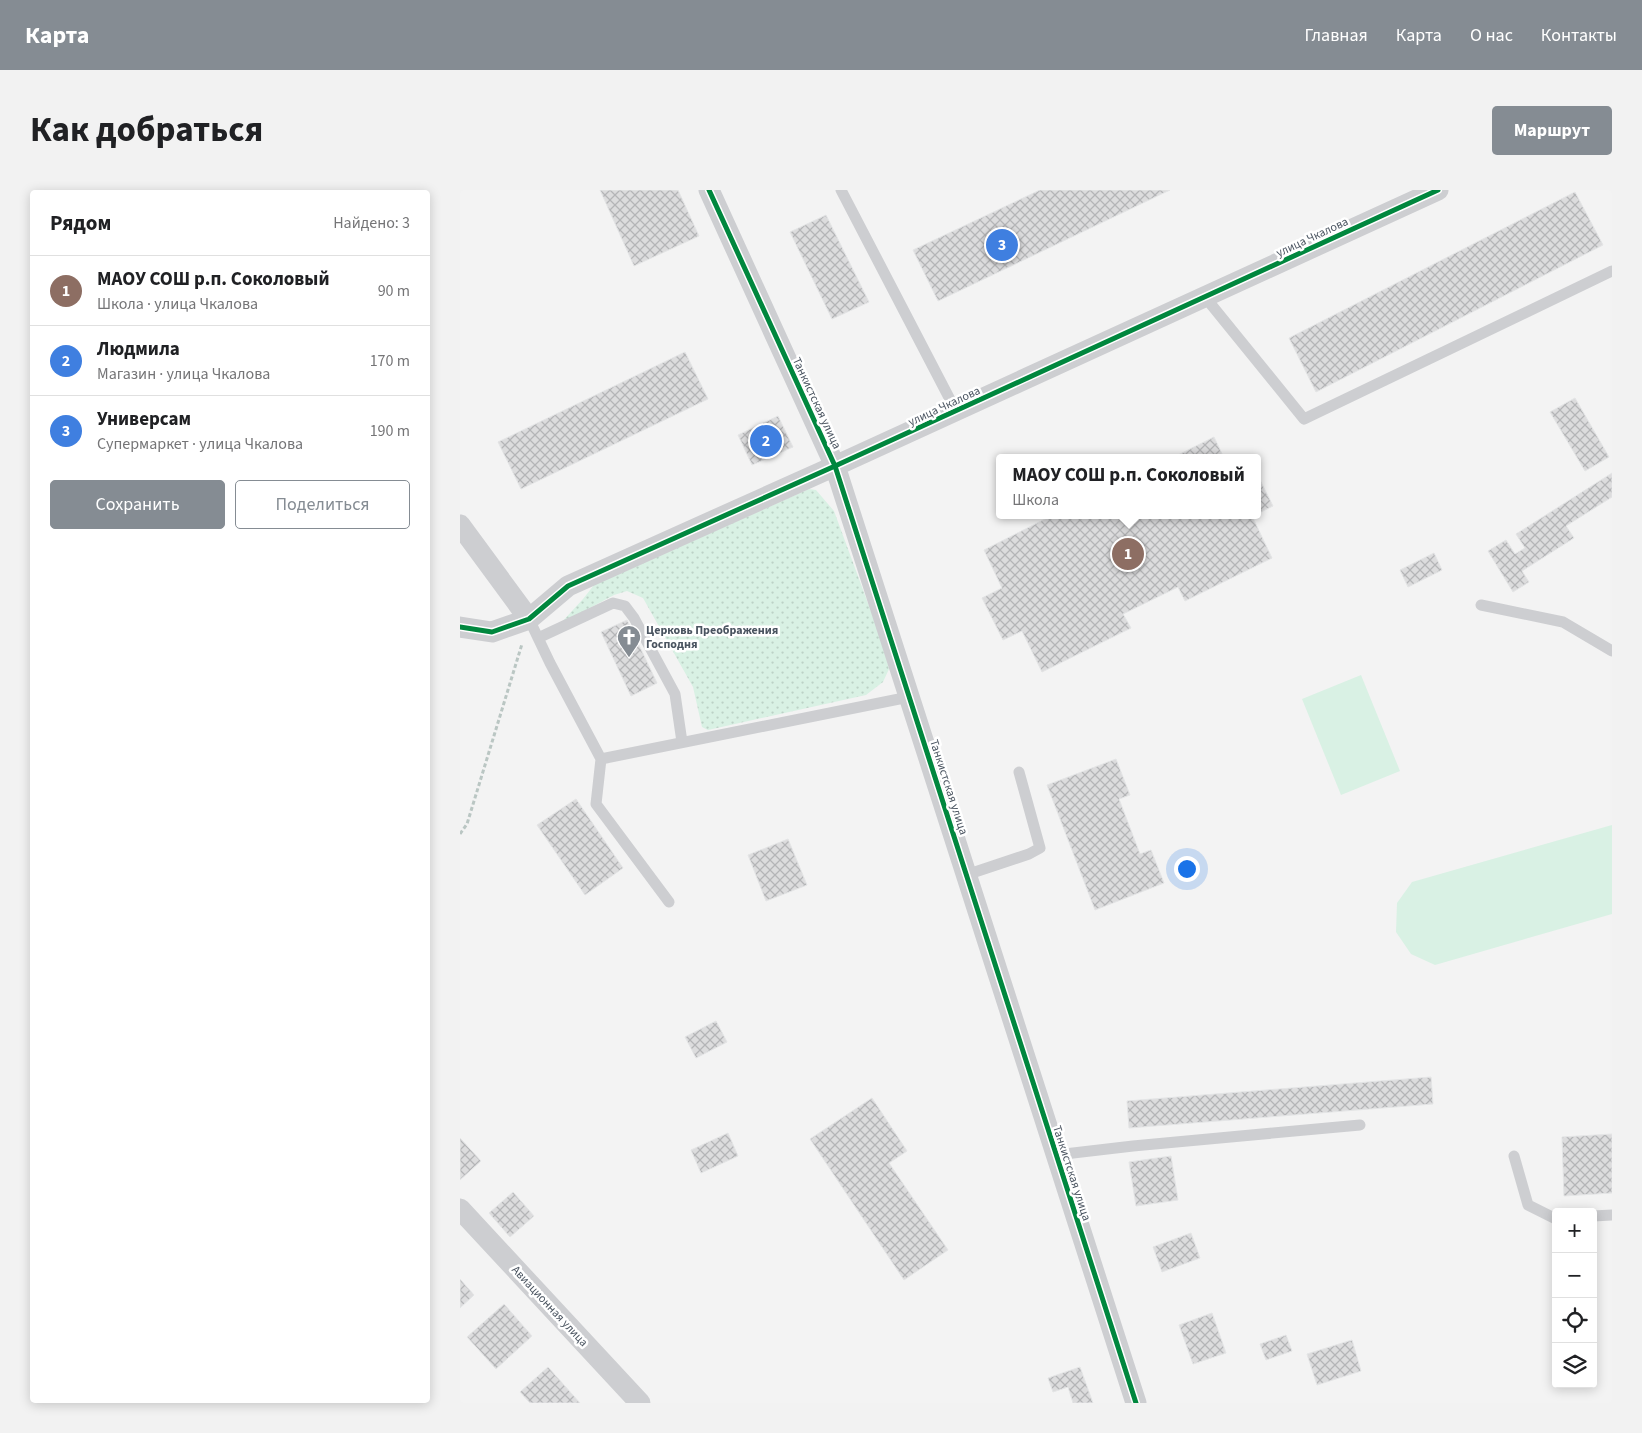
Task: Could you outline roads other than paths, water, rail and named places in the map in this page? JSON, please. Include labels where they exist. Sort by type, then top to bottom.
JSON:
[{"type":"street","name":"Танкистская улица","points":[[709,190],[835,466],[1136,1403]]},
{"type":"street","name":"улица Чкалова","points":[[460,627],[492,632],[529,619],[568,586],[1438,190]]},
{"type":"street","points":[[460,525],[529,619]]},
{"type":"street","name":"Авиационная улица","points":[[460,1209],[640,1403]]},
{"type":"lane","points":[[841,190],[956,411]]},
{"type":"lane","points":[[1205,297],[1304,418],[1612,271]]},
{"type":"lane","points":[[538,638],[613,603],[625,606],[634,618],[675,694],[682,742]]},
{"type":"lane","points":[[1480,605],[1564,622],[1612,651]]},
{"type":"lane","points":[[529,619],[601,759],[596,804],[669,902]]},
{"type":"lane","points":[[601,759],[910,697]]},
{"type":"lane","points":[[966,875],[1029,854],[1040,848],[1019,772]]},
{"type":"lane","points":[[1056,1155],[1360,1125]]},
{"type":"lane","points":[[1514,1156],[1528,1205],[1552,1217]]},
{"type":"lane","points":[[1597,1216],[1612,1215]]},
{"type":"place","name":"Универсам","points":[[1002,245]]},
{"type":"place","name":"Людмила","points":[[766,441]]},
{"type":"place","name":"МАОУ СОШ р.п. Соколовый","points":[[1128,554]]},
{"type":"place","name":"Церковь Преображения Господня","points":[[629,658]]}]
